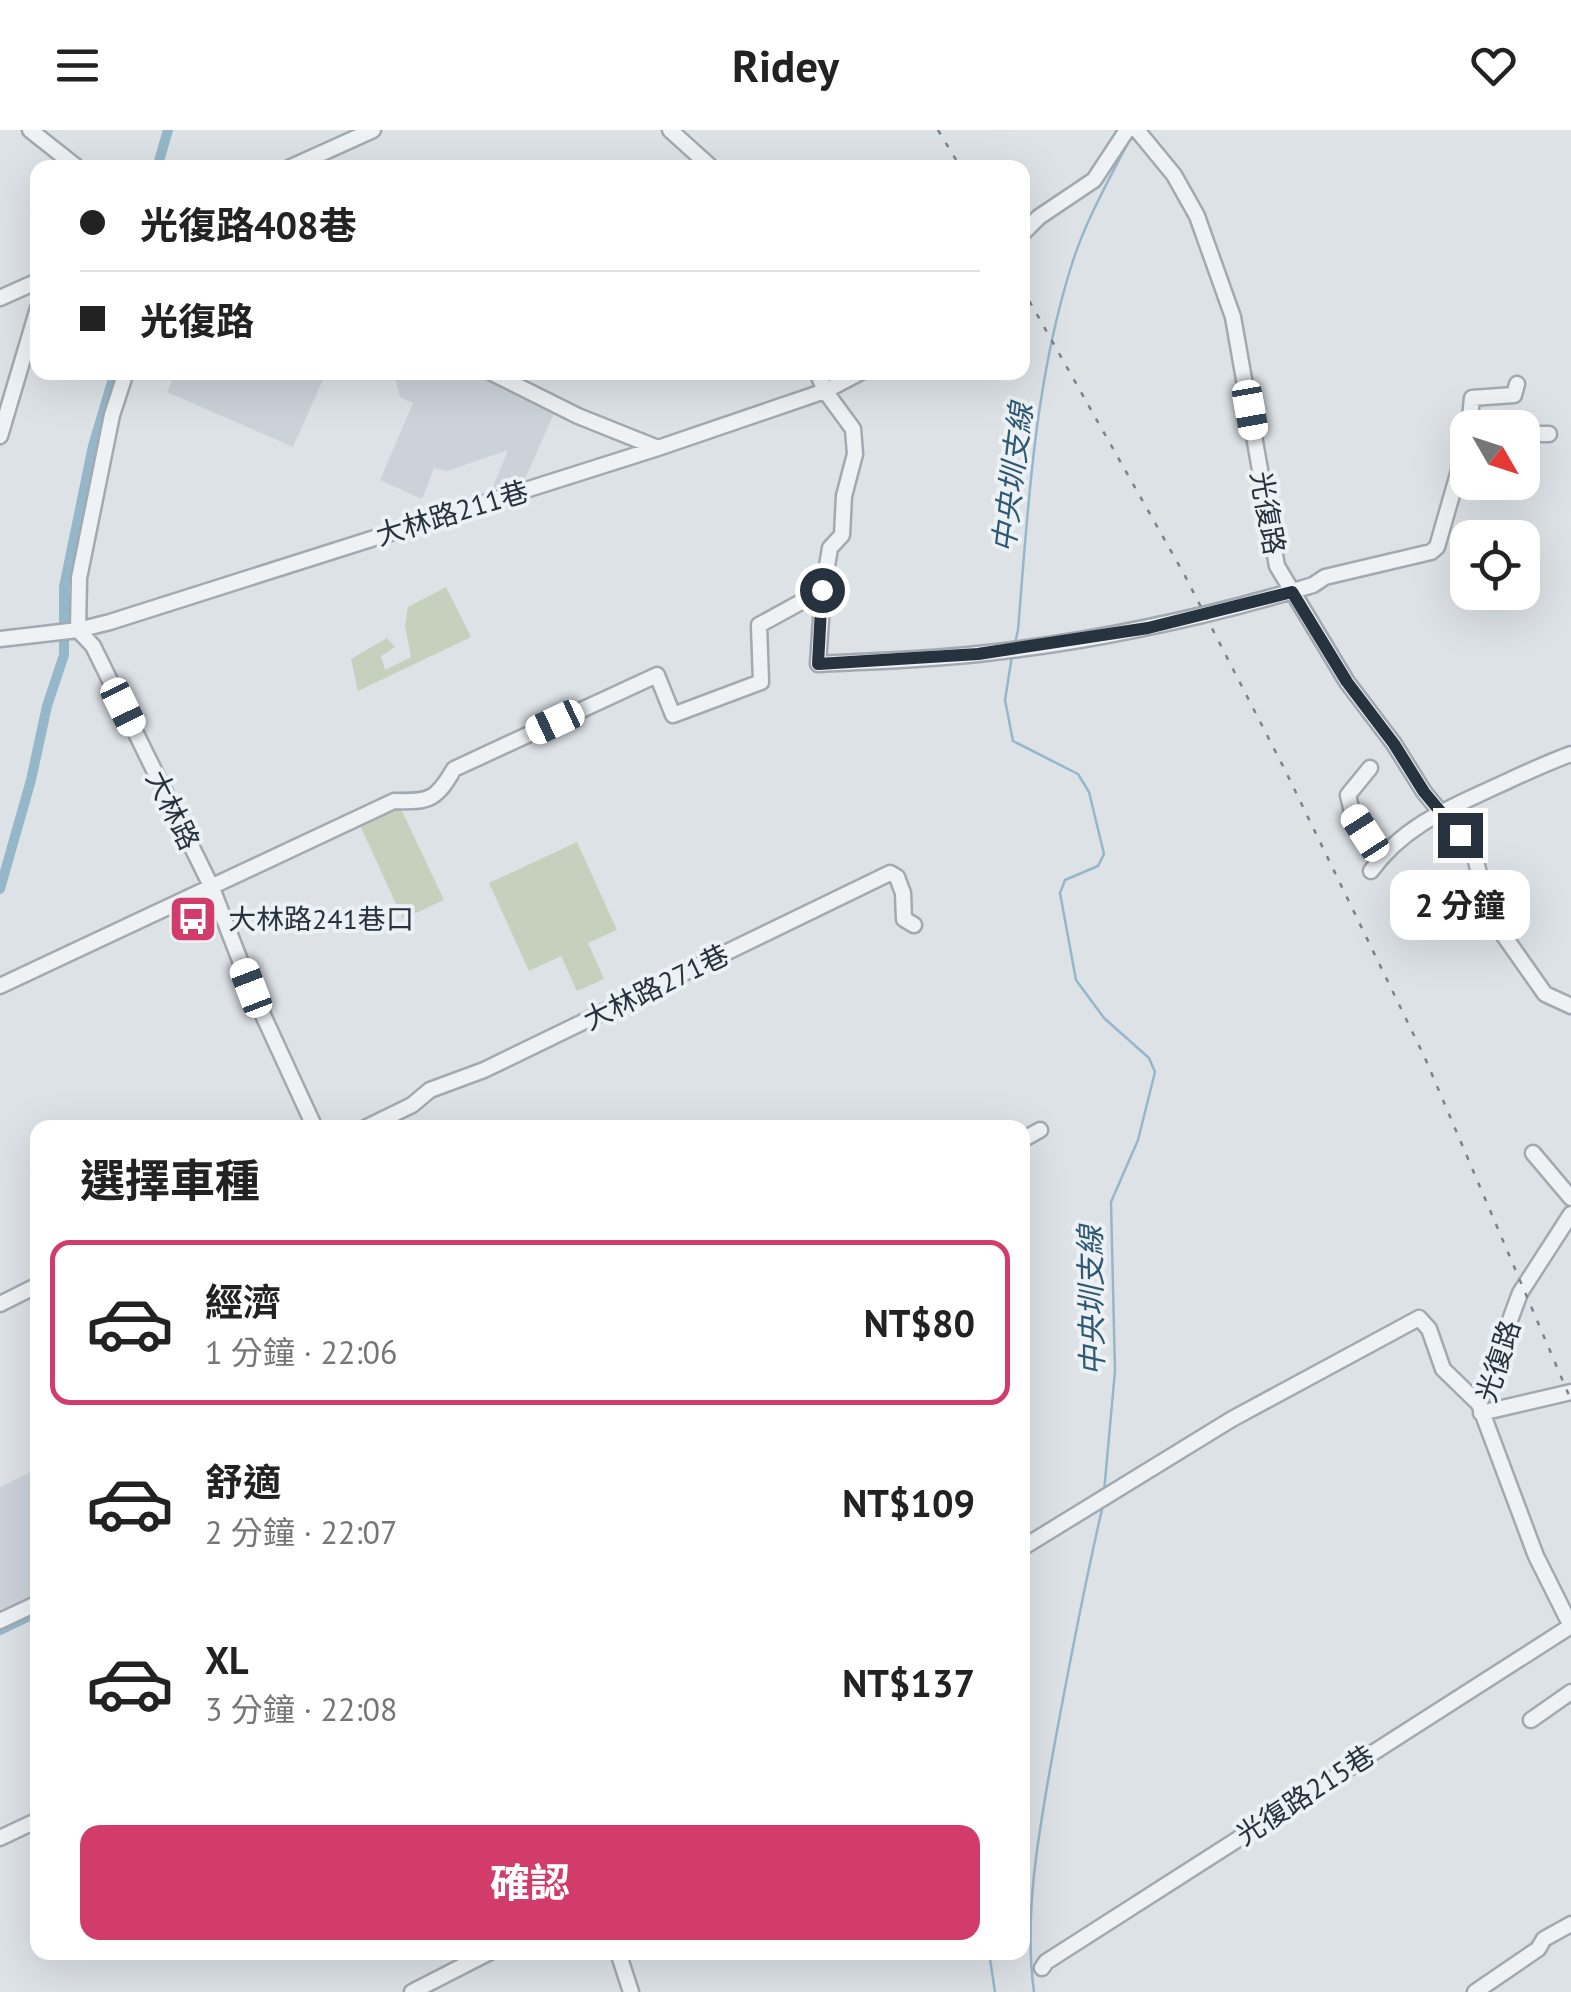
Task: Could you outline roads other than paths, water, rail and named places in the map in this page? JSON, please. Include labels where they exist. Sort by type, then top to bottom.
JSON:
[{"type":"street","points":[[30,130],[68,160]]},
{"type":"street","points":[[307,160],[373,130]]},
{"type":"street","points":[[670,130],[703,160]]},
{"type":"street","points":[[1030,226],[1094,180],[1127,130]]},
{"type":"street","name":"光復路","points":[[1140,135],[1174,175],[1197,216],[1233,317],[1277,566],[1347,682],[1470,848],[1486,903],[1510,946],[1545,994],[1571,1006]]},
{"type":"street","points":[[0,298],[30,285]]},
{"type":"street","points":[[0,436],[30,335]]},
{"type":"street","points":[[78,630],[79,578],[112,415],[123,380]]},
{"type":"street","points":[[506,380],[578,416],[658,448]]},
{"type":"street","points":[[820,380],[853,429],[855,454],[844,496],[842,535],[830,548],[822,590],[818,664],[1014,648],[1148,628],[1292,592],[1325,577],[1430,552],[1437,547],[1450,500]]},
{"type":"street","name":"大林路211巷","points":[[0,639],[78,630],[658,448],[824,391],[845,380]]},
{"type":"street","points":[[1471,410],[1472,398],[1514,394],[1517,384]]},
{"type":"street","points":[[1540,434],[1549,434]]},
{"type":"street","points":[[0,986],[394,801],[424,802],[432,798],[454,768],[657,675],[672,715],[761,682],[760,626],[822,590]]},
{"type":"street","name":"大林路","points":[[78,630],[93,646],[212,888],[251,988],[311,1120]]},
{"type":"street","points":[[1372,871],[1384,853],[1405,834],[1440,811],[1571,754]]},
{"type":"street","points":[[1370,768],[1348,795],[1352,812],[1384,853]]},
{"type":"street","name":"大林路271巷","points":[[381,1120],[412,1105],[430,1090],[484,1070],[890,873],[897,877],[903,893],[904,919],[914,926]]},
{"type":"street","points":[[1030,1136],[1040,1130]]},
{"type":"street","points":[[1533,1154],[1571,1198]]},
{"type":"street","name":"光復路","points":[[1571,1214],[1520,1293],[1480,1408],[1536,1556],[1571,1626]]},
{"type":"street","points":[[0,1304],[30,1289]]},
{"type":"street","points":[[1030,1543],[1232,1419],[1419,1318],[1429,1329],[1443,1369],[1480,1408],[1571,1392]]},
{"type":"street","points":[[0,1621],[30,1607]]},
{"type":"street","name":"光復路215巷","points":[[1042,1968],[1078,1940],[1571,1626]]},
{"type":"street","points":[[1531,1720],[1571,1692]]},
{"type":"street","points":[[0,1838],[30,1824]]},
{"type":"street","points":[[1475,1992],[1538,1949],[1544,1938],[1571,1924]]},
{"type":"street","points":[[412,1992],[474,1960]]},
{"type":"street","points":[[621,1960],[631,1992]]},
{"type":"waterway","points":[[159,160],[168,130]]},
{"type":"waterway","name":"中央圳支線","points":[[1015,643],[1034,447],[1059,312],[1083,233],[1132,135]]},
{"type":"waterway","points":[[0,889],[64,655],[64,587],[93,446],[113,380]]},
{"type":"waterway","name":"中央圳支線","points":[[1012,656],[1005,700],[1013,741],[1078,774],[1089,792],[1104,854],[1098,866],[1065,880],[1060,893],[1076,980],[1104,1018],[1149,1058],[1155,1072],[1138,1140],[1111,1202],[1115,1371],[1104,1492]]},
{"type":"waterway","name":"中央圳支線","points":[[1034,1992],[1032,1900],[1039,1838],[1103,1505]]},
{"type":"waterway","points":[[0,1630],[30,1616]]},
{"type":"waterway","points":[[990,1960],[995,1992]]},
{"type":"railway","points":[[938,130],[956,160]]},
{"type":"railway","points":[[1030,302],[1184,574],[1287,774],[1425,1058],[1571,1400]]},
{"type":"place","name":"大林路241巷口","points":[[193,919]]}]
